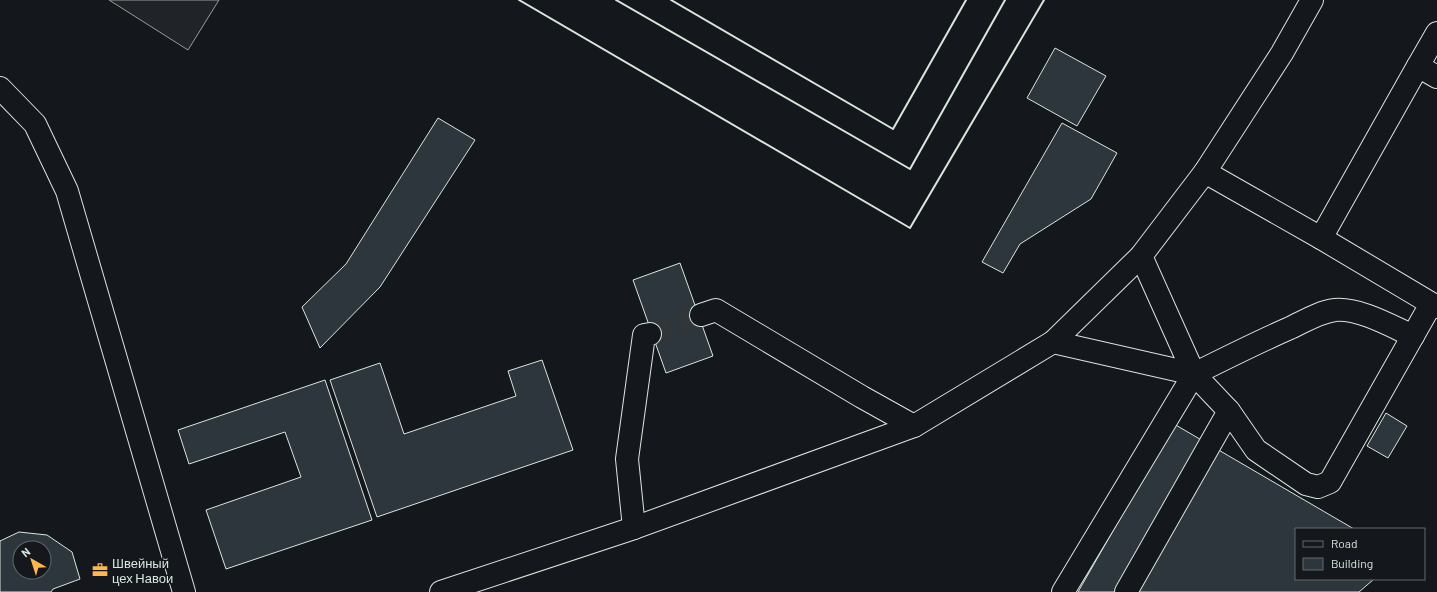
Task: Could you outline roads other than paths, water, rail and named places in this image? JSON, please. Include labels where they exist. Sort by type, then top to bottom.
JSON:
[{"type":"street","points":[[441,592],[634,528],[914,426],[1053,342],[1141,256],[1206,172],[1282,53],[1312,0]]},
{"type":"street","points":[[1321,238],[1437,33]]},
{"type":"street","points":[[1418,66],[1437,77]]},
{"type":"street","points":[[0,88],[35,124],[67,192],[184,592]]},
{"type":"street","points":[[1141,256],[1194,374],[1229,412],[1256,450],[1306,484],[1318,487],[1330,482],[1413,336],[1434,306],[1321,238],[1206,172]]},
{"type":"street","points":[[701,316],[716,310],[862,397],[914,426]]},
{"type":"street","points":[[1064,592],[1194,374],[1321,313],[1336,310],[1354,312],[1373,318],[1413,336]]},
{"type":"street","points":[[634,528],[627,459],[644,335],[650,334]]},
{"type":"street","points":[[1053,342],[1194,374]]},
{"type":"street","points":[[1126,592],[1229,412]]},
{"type":"tunnel","points":[[650,334],[701,315]]},
{"type":"place","name":"Швейный цех Навои","points":[[100,570]]}]
